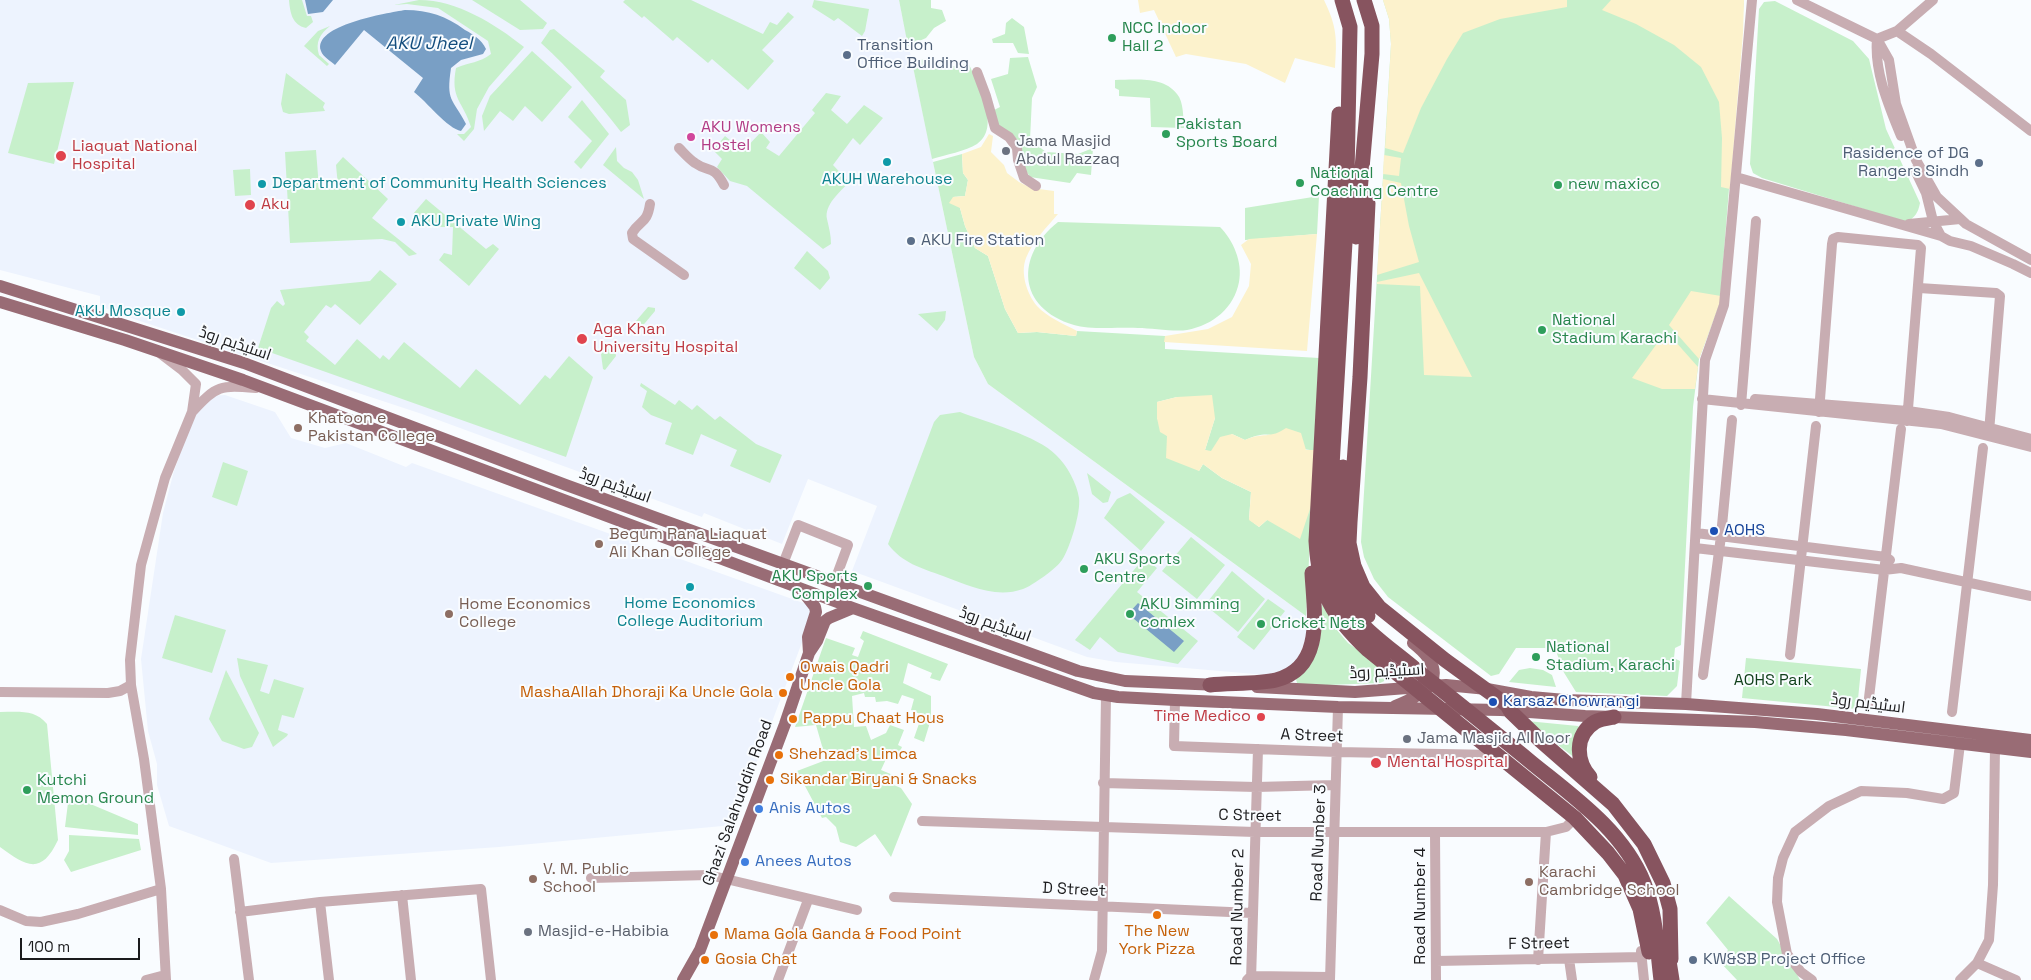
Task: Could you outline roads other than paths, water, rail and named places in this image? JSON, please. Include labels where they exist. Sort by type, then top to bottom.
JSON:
[{"type":"highway","points":[[1342,0],[1350,27],[1342,401]]},
{"type":"highway","points":[[1364,0],[1372,26],[1372,54],[1364,281],[1349,544],[1354,566],[1363,587],[1380,607],[1445,660],[1486,689],[1541,741],[1633,844],[1645,863],[1657,894],[1661,910],[1668,977]]},
{"type":"highway","points":[[1210,685],[1276,680],[1291,674],[1302,665],[1311,651],[1314,638],[1312,572],[1316,546],[1338,121],[1350,52]]},
{"type":"highway","points":[[1372,54],[1342,401],[1328,535],[1335,582],[1344,602],[1376,638],[1523,755],[1610,816],[1644,844],[1663,882],[1670,909],[1668,977]]},
{"type":"highway","points":[[1316,546],[1317,565],[1323,590],[1334,613],[1350,633],[1421,689],[1439,708],[1499,758],[1575,818],[1608,852],[1625,875],[1640,909],[1656,980]]},
{"type":"highway","points":[[1614,717],[1596,721],[1586,730],[1580,742],[1579,759],[1610,816],[1615,835],[1631,858],[1644,883],[1653,910],[1668,977]]},
{"type":"main road","name":"اسٹیڈیم روڈ","points":[[0,286],[244,363],[408,426],[782,564],[970,633],[1096,676],[1125,681],[1355,692],[1421,689],[1446,685],[1486,689],[1530,698],[1686,704],[1817,714],[2031,740]]},
{"type":"main road","name":"اسٹیڈیم روڈ","points":[[0,302],[154,350],[265,388],[854,608],[1078,689],[1106,696],[1338,707],[1507,709],[1614,717],[1755,722],[2031,752]]},
{"type":"main road","points":[[402,440],[408,426]]},
{"type":"main road","name":"Ghazi Salahuddin Road","points":[[800,588],[812,602],[816,612],[808,638],[808,653]]},
{"type":"main road","points":[[1380,607],[1393,626],[1427,655],[1433,666],[1434,677],[1407,702],[1390,708]]},
{"type":"main road","name":"Ghazi Salahuddin Road","points":[[690,980],[694,962],[727,879],[808,653],[817,641],[825,621],[854,608]]},
{"type":"main road","points":[[1499,758],[1492,745],[1492,725],[1507,709],[1530,698]]},
{"type":"main road","name":"Ghazi Salahuddin Road","points":[[683,980],[694,962]]},
{"type":"street","points":[[1686,704],[1705,360],[1724,305],[1752,0]]},
{"type":"street","points":[[1797,0],[1877,39],[1889,60],[1896,104],[1916,160],[1938,197],[1963,221],[2031,260]]},
{"type":"street","points":[[1877,39],[1898,31],[1933,0]]},
{"type":"street","points":[[1898,31],[2031,130]]},
{"type":"street","points":[[1877,39],[1875,53],[1886,97],[1906,150],[1926,193],[1933,221],[1941,236]]},
{"type":"street","points":[[977,72],[995,128],[1009,137],[1017,148],[1018,160],[1024,178],[1036,186]]},
{"type":"street","points":[[679,148],[698,165],[713,170],[724,185]]},
{"type":"street","points":[[1736,177],[1941,236],[1971,246],[2031,273]]},
{"type":"street","points":[[650,204],[648,215],[644,222],[636,227],[632,233],[633,239],[684,275]]},
{"type":"street","points":[[1918,223],[1929,205]]},
{"type":"street","points":[[1742,402],[1756,221]]},
{"type":"street","points":[[1904,225],[1933,221],[1963,221]]},
{"type":"street","points":[[1958,243],[1966,236],[1963,221]]},
{"type":"street","points":[[1820,409],[1833,239],[1838,237],[1918,245],[1921,248],[1922,254],[1905,420],[1884,570],[1868,706]]},
{"type":"street","points":[[1919,288],[1996,293],[2000,296],[1989,431]]},
{"type":"street","points":[[146,980],[166,977],[161,889],[148,787],[131,685],[130,660],[141,565],[165,478],[192,412],[196,384],[182,370],[154,350]]},
{"type":"street","points":[[192,412],[207,396],[222,386],[265,388]]},
{"type":"street","points":[[1702,399],[1820,409],[1941,424],[2031,439]]},
{"type":"street","points":[[1703,675],[1721,536],[1732,420]]},
{"type":"street","points":[[1790,655],[1816,426]]},
{"type":"street","points":[[1989,431],[2031,447]]},
{"type":"street","points":[[1952,712],[1983,448]]},
{"type":"street","points":[[782,564],[798,525],[848,545],[834,583]]},
{"type":"street","points":[[1696,533],[1886,557],[1902,568]]},
{"type":"street","points":[[1695,548],[1719,549],[1884,570],[1902,568],[2031,596]]},
{"type":"street","points":[[0,692],[108,693],[120,691],[131,685]]},
{"type":"street","points":[[1094,980],[1102,951],[1103,783],[1106,696]]},
{"type":"street","name":"A Street","points":[[1176,700],[1174,746],[1499,758]]},
{"type":"street","name":"Road Number 3","points":[[1329,979],[1338,707]]},
{"type":"street","points":[[1812,980],[1801,972],[1787,954],[1777,902],[1778,878],[1783,858],[1794,832],[1829,806],[1861,791],[1908,793],[1942,799],[1954,792],[1960,744]]},
{"type":"street","points":[[1960,980],[1977,963],[1989,940],[1993,885],[1995,748]]},
{"type":"street","name":"Road Number 2","points":[[1250,979],[1258,749]]},
{"type":"street","points":[[1103,783],[1256,787],[1335,785]]},
{"type":"street","name":"C Street","points":[[922,822],[1255,832],[1546,832],[1566,827],[1575,818]]},
{"type":"street","name":"Road Number 4","points":[[1435,832],[1436,980]]},
{"type":"street","points":[[1538,960],[1546,832]]},
{"type":"street","points":[[234,859],[249,980]]},
{"type":"street","points":[[591,878],[709,875],[808,900],[857,910]]},
{"type":"street","points":[[1625,875],[1637,919],[1644,980]]},
{"type":"street","points":[[0,910],[26,921],[41,922],[78,914],[161,889]]},
{"type":"street","points":[[240,912],[320,902],[481,890],[491,980]]},
{"type":"street","points":[[402,895],[411,980]]},
{"type":"street","name":"D Street","points":[[894,897],[1252,913]]},
{"type":"street","points":[[778,980],[808,900]]},
{"type":"street","points":[[320,902],[329,980]]},
{"type":"street","name":"F Street","points":[[1436,961],[1642,957]]},
{"type":"street","points":[[1569,959],[1572,980]]},
{"type":"street","points":[[1977,963],[2016,980]]},
{"type":"street","points":[[1250,979],[1329,979]]},
{"type":"water","points":[[305,0],[333,0],[323,12],[308,14]]},
{"type":"water","name":"AKU Jheel","points":[[405,10],[422,11],[444,18],[474,36],[486,49],[483,54],[461,60],[451,68],[449,87],[451,99],[466,124],[461,131],[450,125],[414,92],[423,78],[364,30],[335,65],[321,51],[321,42],[328,34],[339,27],[369,17]]},
{"type":"water","points":[[1138,603],[1184,641],[1174,652],[1128,614]]},
{"type":"place","name":"NCC Indoor Hall 2","points":[[1112,38]]},
{"type":"place","name":"Transition Office Building","points":[[847,55]]},
{"type":"place","name":"Pakistan Sports Board","points":[[1166,134]]},
{"type":"place","name":"AKU Womens Hostel","points":[[691,137]]},
{"type":"place","name":"Jama Masjid Abdul Razzaq","points":[[1006,151]]},
{"type":"place","name":"Liaquat National Hospital","points":[[61,156]]},
{"type":"place","name":"AKUH Warehouse","points":[[887,162]]},
{"type":"place","name":"Rasidence of DG Rangers Sindh","points":[[1979,163]]},
{"type":"place","name":"National Coaching Centre","points":[[1300,183]]},
{"type":"place","name":"Department of Community Health Sciences","points":[[262,184]]},
{"type":"place","name":"new maxico","points":[[1558,185]]},
{"type":"place","name":"Aku","points":[[250,205]]},
{"type":"place","name":"AKU Private Wing","points":[[401,222]]},
{"type":"place","name":"AKU Fire Station","points":[[911,241]]},
{"type":"place","name":"AKU Mosque","points":[[181,312]]},
{"type":"place","name":"National Stadium Karachi","points":[[1542,330]]},
{"type":"place","name":"Aga Khan University Hospital","points":[[582,339]]},
{"type":"place","name":"Khatoon e Pakistan College","points":[[298,428]]},
{"type":"place","name":"AOHS","points":[[1714,531]]},
{"type":"place","name":"Begum Rana Liaquat Ali Khan College","points":[[599,544]]},
{"type":"place","name":"AKU Sports Centre","points":[[1084,569]]},
{"type":"place","name":"AKU Sports Complex","points":[[868,586]]},
{"type":"place","name":"Home Economics College Auditorium","points":[[690,587]]},
{"type":"place","name":"Home Economics College","points":[[449,614]]},
{"type":"place","name":"AKU Simming comlex","points":[[1130,614]]},
{"type":"place","name":"Cricket Nets","points":[[1261,624]]},
{"type":"place","name":"National Stadium, Karachi","points":[[1536,657]]},
{"type":"place","name":"Owais Qadri Uncle Gola","points":[[790,677]]},
{"type":"place","name":"MashaAllah Dhoraji Ka Uncle Gola","points":[[783,693]]},
{"type":"place","name":"Karsaz Chowrangi","points":[[1493,702]]},
{"type":"place","name":"Time Medico","points":[[1261,717]]},
{"type":"place","name":"Pappu Chaat Hous","points":[[793,719]]},
{"type":"place","name":"Jama Masjid Al Noor","points":[[1407,739]]},
{"type":"place","name":"Shehzad's Limca","points":[[779,755]]},
{"type":"place","name":"Mental Hospital","points":[[1376,763]]},
{"type":"place","name":"Sikandar Biryani & Snacks","points":[[770,780]]},
{"type":"place","name":"Kutchi Memon Ground","points":[[27,790]]},
{"type":"place","name":"Anis Autos","points":[[759,809]]},
{"type":"place","name":"Anees Autos","points":[[745,862]]},
{"type":"place","name":"V. M. Public School","points":[[533,879]]},
{"type":"place","name":"Karachi Cambridge School","points":[[1529,882]]},
{"type":"place","name":"The New York Pizza","points":[[1157,915]]},
{"type":"place","name":"Masjid-e-Habibia","points":[[528,932]]},
{"type":"place","name":"Mama Gola Ganda & Food Point","points":[[714,935]]},
{"type":"place","name":"Gosia Chat","points":[[705,960]]},
{"type":"place","name":"KW&SB Project Office","points":[[1693,960]]},
{"type":"park label","name":"AOHS Park","points":[[1773,681]]}]
